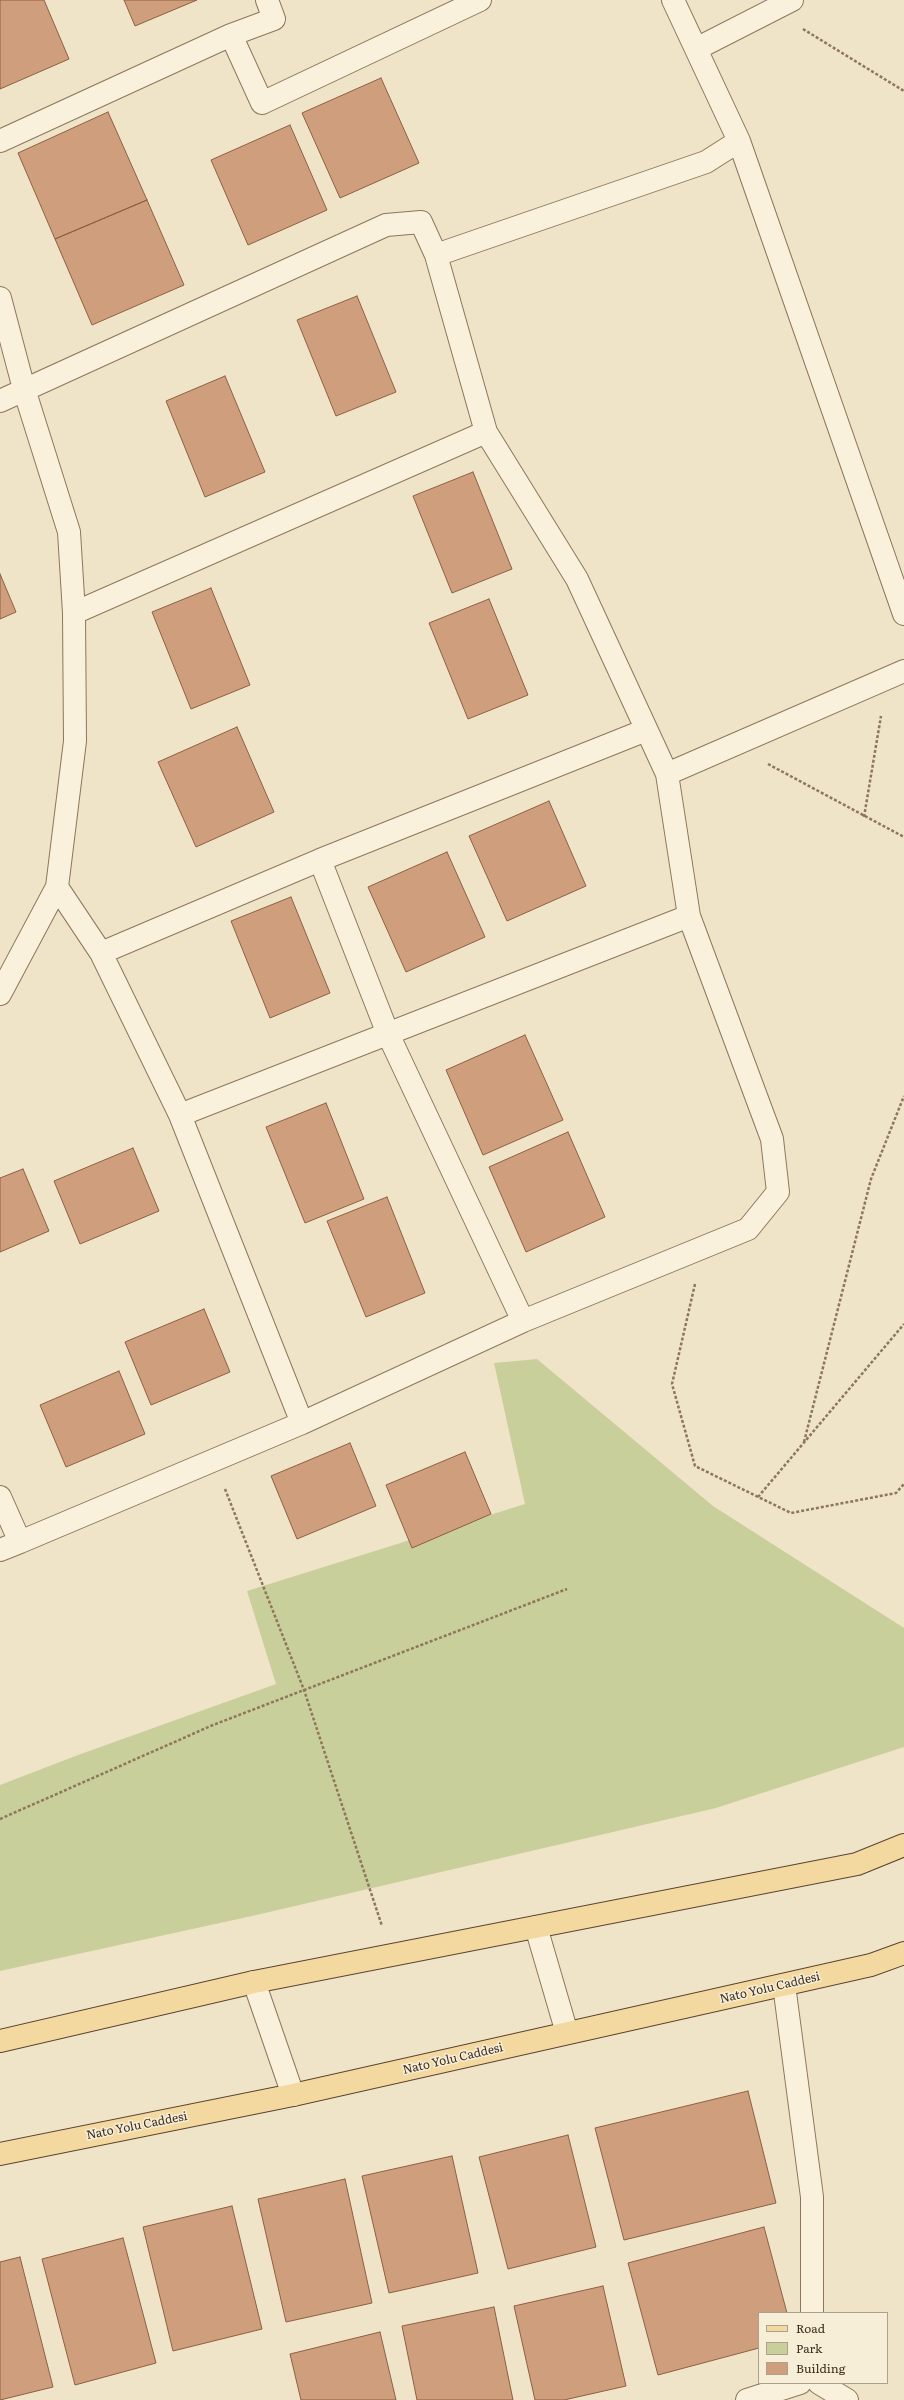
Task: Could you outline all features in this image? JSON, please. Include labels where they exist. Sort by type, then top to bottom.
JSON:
[{"type":"main road","points":[[0,2041],[254,1982],[857,1864],[904,1846]]},
{"type":"main road","name":"Nato Yolu Caddesi","points":[[0,2154],[293,2095],[871,1965],[904,1953]]},
{"type":"street","points":[[0,141],[230,35],[274,19],[267,0]]},
{"type":"street","points":[[230,35],[262,103],[480,0]]},
{"type":"street","points":[[673,0],[739,141],[904,614]]},
{"type":"street","points":[[696,49],[792,0]]},
{"type":"street","points":[[436,255],[706,162],[739,141]]},
{"type":"street","points":[[0,400],[386,225],[421,222],[436,255],[486,432],[577,579],[667,774],[689,916],[772,1139],[778,1192],[748,1229],[523,1321],[302,1423],[0,1550]]},
{"type":"street","points":[[0,298],[24,389],[69,532],[74,613],[75,741],[57,887],[0,994]]},
{"type":"street","points":[[74,613],[486,432]]},
{"type":"street","points":[[667,774],[895,674]]},
{"type":"street","points":[[101,953],[320,860],[646,730]]},
{"type":"street","points":[[320,860],[388,1034],[523,1321]]},
{"type":"street","points":[[57,887],[101,953],[180,1115],[302,1423]]},
{"type":"street","points":[[180,1115],[689,916]]},
{"type":"street","points":[[0,1497],[20,1542]]},
{"type":"street","points":[[536,1927],[567,2034]]},
{"type":"street","points":[[254,1982],[293,2095]]},
{"type":"street","points":[[784,1985],[812,2197],[812,2312]]},
{"type":"street","points":[[747,2400],[797,2384]]},
{"type":"street","points":[[813,2384],[813,2400]]},
{"type":"street","points":[[821,2384],[847,2400]]},
{"type":"path","points":[[772,10],[904,91]]},
{"type":"path","points":[[864,817],[895,674]]},
{"type":"path","points":[[734,745],[864,817],[904,837]]},
{"type":"path","points":[[804,1442],[871,1179],[904,1096]]},
{"type":"path","points":[[704,1247],[672,1384],[695,1466],[791,1513],[896,1494],[904,1484]]},
{"type":"path","points":[[758,1497],[904,1324]]},
{"type":"path","points":[[213,1460],[304,1690],[391,1956]]},
{"type":"path","points":[[0,1819],[213,1725],[567,1589]]},
{"type":"green space","points":[[537,1359],[713,1506],[904,1628],[904,1747],[716,1808],[252,1916],[0,1971],[0,1785],[78,1755],[276,1684],[247,1591],[525,1504],[494,1363]]},
{"type":"building","points":[[0,0],[44,0],[69,59],[0,89]]},
{"type":"building","points":[[124,0],[197,0],[135,26]]},
{"type":"building","points":[[381,78],[419,163],[340,198],[302,113]]},
{"type":"building","points":[[108,112],[147,200],[55,239],[18,153]]},
{"type":"building","points":[[290,125],[327,210],[248,245],[211,160]]},
{"type":"building","points":[[147,200],[184,285],[92,325],[55,239]]},
{"type":"building","points":[[357,296],[396,392],[336,416],[297,320]]},
{"type":"building","points":[[225,376],[265,472],[205,497],[166,401]]},
{"type":"building","points":[[473,472],[512,569],[452,593],[413,496]]},
{"type":"building","points":[[0,574],[16,612],[0,619]]},
{"type":"building","points":[[211,588],[250,685],[191,709],[152,612]]},
{"type":"building","points":[[489,599],[528,695],[468,719],[429,623]]},
{"type":"building","points":[[237,727],[274,812],[196,847],[158,762]]},
{"type":"building","points":[[549,801],[586,886],[507,921],[469,836]]},
{"type":"building","points":[[447,852],[485,937],[406,972],[368,887]]},
{"type":"building","points":[[291,897],[330,993],[270,1018],[231,921]]},
{"type":"building","points":[[525,1035],[563,1120],[483,1155],[446,1070]]},
{"type":"building","points":[[326,1103],[364,1199],[305,1223],[266,1127]]},
{"type":"building","points":[[568,1132],[605,1217],[526,1252],[489,1167]]},
{"type":"building","points":[[133,1148],[159,1211],[80,1244],[54,1181]]},
{"type":"building","points":[[23,1169],[49,1231],[0,1252],[0,1178]]},
{"type":"building","points":[[387,1197],[425,1293],[366,1317],[327,1221]]},
{"type":"building","points":[[204,1309],[230,1372],[151,1405],[125,1342]]},
{"type":"building","points":[[119,1371],[145,1434],[66,1467],[40,1405]]},
{"type":"building","points":[[350,1443],[376,1506],[297,1539],[271,1476]]},
{"type":"building","points":[[465,1452],[491,1514],[412,1548],[386,1485]]},
{"type":"building","points":[[748,2091],[776,2203],[624,2240],[595,2128]]},
{"type":"building","points":[[568,2135],[596,2247],[508,2269],[479,2157]]},
{"type":"building","points":[[452,2156],[478,2273],[389,2293],[362,2176]]},
{"type":"building","points":[[345,2179],[372,2303],[286,2322],[258,2199]]},
{"type":"building","points":[[232,2206],[262,2329],[173,2351],[143,2227]]},
{"type":"building","points":[[764,2227],[787,2312],[758,2312],[758,2348],[658,2375],[628,2263]]},
{"type":"building","points":[[123,2238],[156,2363],[75,2385],[42,2259]]},
{"type":"building","points":[[20,2257],[53,2387],[0,2400],[0,2262]]},
{"type":"building","points":[[603,2286],[626,2386],[564,2400],[535,2400],[514,2306]]},
{"type":"building","points":[[494,2307],[513,2400],[417,2400],[402,2326]]},
{"type":"building","points":[[380,2332],[396,2400],[301,2400],[290,2354]]}]
